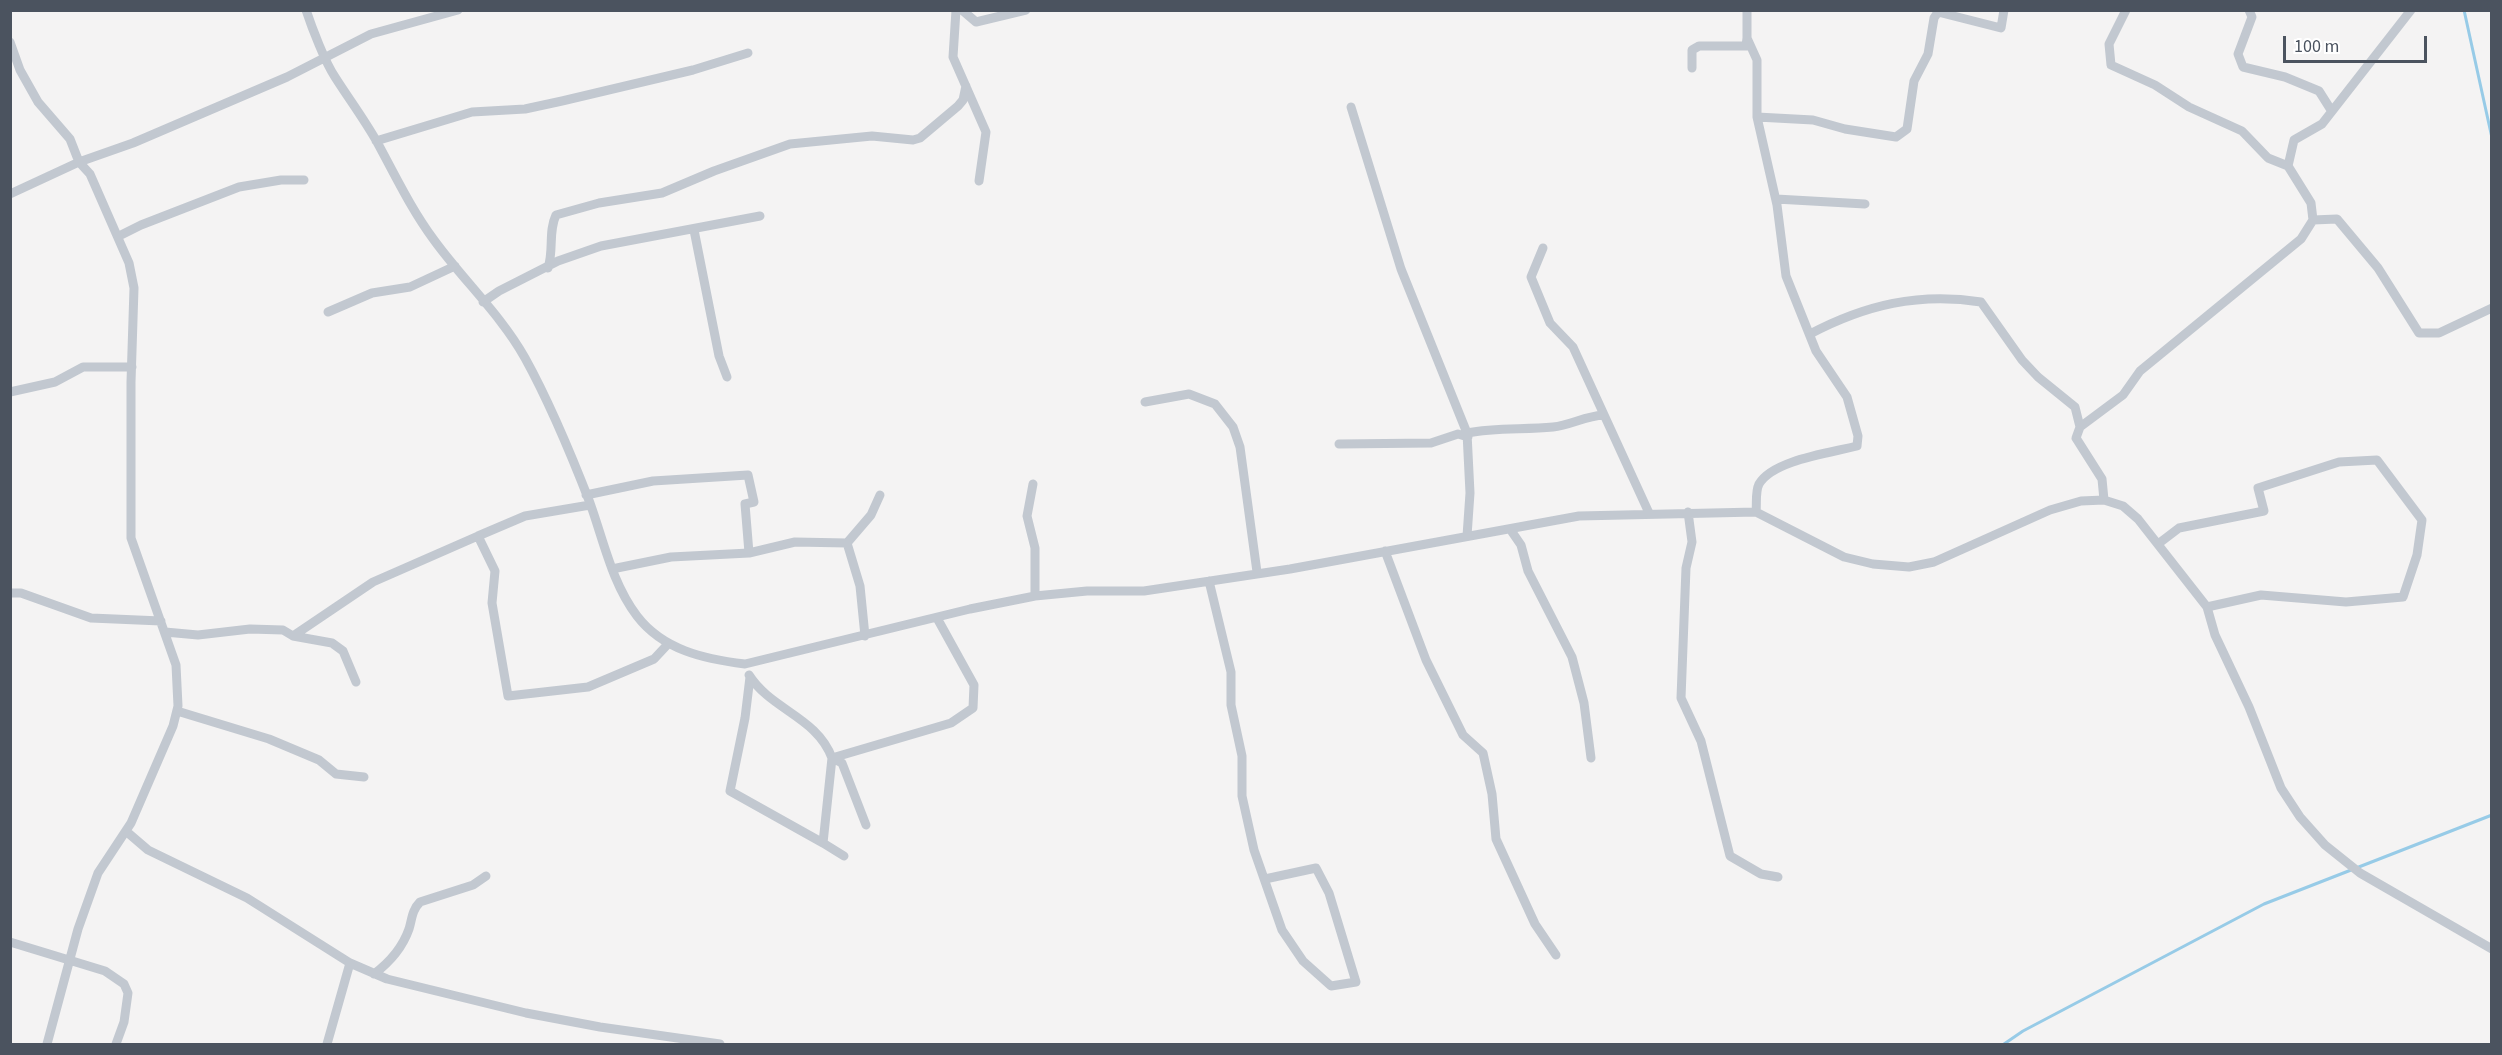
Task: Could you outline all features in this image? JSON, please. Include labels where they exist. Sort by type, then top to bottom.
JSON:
[{"type":"street","points":[[306,10],[334,76],[345,89],[376,141],[414,212],[509,333],[525,359],[572,457],[612,569],[636,615],[657,638],[669,644],[715,660],[745,664],[1035,596],[1087,591],[1144,591],[1257,572],[1290,569],[1580,516],[1756,512],[1844,557],[1882,566],[1910,567],[1934,562],[2050,510],[2081,501],[2104,500],[2123,506],[2158,544],[2207,607],[2215,635],[2249,707],[2281,788],[2300,817],[2325,845],[2360,873],[2492,949]]},
{"type":"street","points":[[10,194],[79,162],[133,143],[287,77],[371,34],[459,10]]},
{"type":"street","points":[[956,10],[953,57],[971,104],[986,132],[979,181]]},
{"type":"street","points":[[962,10],[976,22],[1026,10]]},
{"type":"street","points":[[1692,68],[1692,50],[1699,46],[1746,46],[1746,10]]},
{"type":"street","points":[[1757,117],[1813,120],[1845,129],[1896,137],[1907,129],[1914,81],[1928,54],[1934,18],[1938,12],[2001,28],[2004,10]]},
{"type":"street","points":[[2104,500],[2102,478],[2076,438],[2080,427],[2123,395],[2139,371],[2301,239],[2313,220],[2311,203],[2288,166],[2268,158],[2242,131],[2189,106],[2155,85],[2111,66],[2109,44],[2126,10]]},
{"type":"street","points":[[2249,10],[2252,17],[2238,54],[2243,67],[2285,77],[2319,91],[2331,110]]},
{"type":"street","points":[[2288,166],[2294,140],[2322,124],[2331,110],[2374,61],[2395,28],[2411,10]]},
{"type":"street","points":[[1747,38],[1757,60],[1757,117],[1776,199],[1786,276],[1816,351],[1847,397],[1858,436],[1857,446],[1796,461],[1768,472],[1757,487],[1756,512]]},
{"type":"street","points":[[10,42],[20,70],[38,102],[70,139],[79,162],[90,174],[129,263],[134,288],[131,538],[176,665],[178,686],[177,711],[173,726],[126,832],[98,873],[69,962],[47,1044]]},
{"type":"street","points":[[376,141],[472,112],[525,109],[693,70],[748,53]]},
{"type":"street","points":[[548,268],[551,259],[551,224],[556,215],[599,203],[662,193],[714,171],[790,144],[872,136],[913,140],[920,138],[958,106],[963,100],[966,86]]},
{"type":"street","points":[[1351,107],[1401,269],[1468,435],[1470,493],[1467,536]]},
{"type":"street","points":[[119,236],[141,225],[240,187],[281,180],[304,180]]},
{"type":"street","points":[[1776,199],[1865,204]]},
{"type":"street","points":[[483,302],[499,291],[558,261],[601,246],[760,216]]},
{"type":"street","points":[[2313,220],[2337,219],[2378,268],[2419,333],[2439,333],[2492,308]]},
{"type":"street","points":[[694,230],[719,356],[727,377]]},
{"type":"street","points":[[1543,248],[1531,277],[1550,323],[1573,346],[1649,513]]},
{"type":"street","points":[[328,312],[372,293],[410,287],[455,266]]},
{"type":"street","points":[[1810,334],[1838,319],[1893,303],[1948,296],[1981,302],[2022,360],[2075,407],[2080,427]]},
{"type":"street","points":[[10,392],[55,382],[83,367],[132,367]]},
{"type":"street","points":[[1144,402],[1189,394],[1215,404],[1233,427],[1240,447],[1257,572]]},
{"type":"street","points":[[1339,444],[1431,443],[1458,434],[1468,435],[1505,428],[1556,427],[1581,418],[1604,415]]},
{"type":"street","points":[[2158,544],[2179,528],[2264,511],[2258,488],[2339,462],[2378,460],[2422,520],[2417,555],[2403,597],[2346,602],[2261,595],[2207,607]]},
{"type":"street","points":[[586,495],[653,481],[748,475],[754,502],[745,504],[749,553]]},
{"type":"street","points":[[1033,484],[1027,516],[1035,548],[1035,596]]},
{"type":"street","points":[[847,543],[871,514],[880,495]]},
{"type":"street","points":[[293,636],[373,582],[525,516],[590,505]]},
{"type":"street","points":[[1688,512],[1692,542],[1686,568],[1681,699],[1701,741],[1730,855],[1761,874],[1778,877]]},
{"type":"street","points":[[1510,529],[1521,545],[1528,572],[1572,657],[1584,703],[1591,758]]},
{"type":"street","points":[[478,536],[495,571],[492,603],[508,696],[588,687],[654,659],[669,644]]},
{"type":"street","points":[[612,569],[671,557],[749,553],[795,542],[847,543]]},
{"type":"street","points":[[847,543],[860,586],[865,636]]},
{"type":"street","points":[[1385,551],[1426,660],[1463,735],[1483,753],[1492,794],[1496,839],[1535,924],[1556,955]]},
{"type":"street","points":[[1209,581],[1231,672],[1231,705],[1242,756],[1242,796],[1254,850],[1281,930],[1303,961],[1330,986],[1356,982],[1329,893],[1316,868],[1265,879]]},
{"type":"street","points":[[10,593],[21,593],[91,618],[161,621]]},
{"type":"street","points":[[832,758],[951,723],[973,708],[974,685],[937,618]]},
{"type":"street","points":[[165,632],[198,635],[250,629],[283,630],[293,636],[339,646],[356,682]]},
{"type":"street","points":[[745,664],[750,677],[770,699],[810,726],[827,743],[832,758],[823,843]]},
{"type":"street","points":[[750,677],[745,718],[729,791],[844,856]]},
{"type":"street","points":[[177,711],[269,739],[319,760],[336,774],[364,777]]},
{"type":"street","points":[[832,758],[842,763],[866,825]]},
{"type":"street","points":[[126,832],[148,850],[247,898],[350,963],[374,974],[526,1013],[600,1028],[718,1044]]},
{"type":"street","points":[[374,974],[393,960],[406,937],[415,908],[420,902],[473,885],[486,876]]},
{"type":"street","points":[[10,942],[69,962],[105,971],[124,984],[128,993],[124,1022],[116,1044]]},
{"type":"street","points":[[327,1044],[350,963]]},
{"type":"waterway","points":[[2464,10],[2492,138]]},
{"type":"waterway","points":[[2004,1044],[2023,1031],[2264,904],[2492,815]]}]
